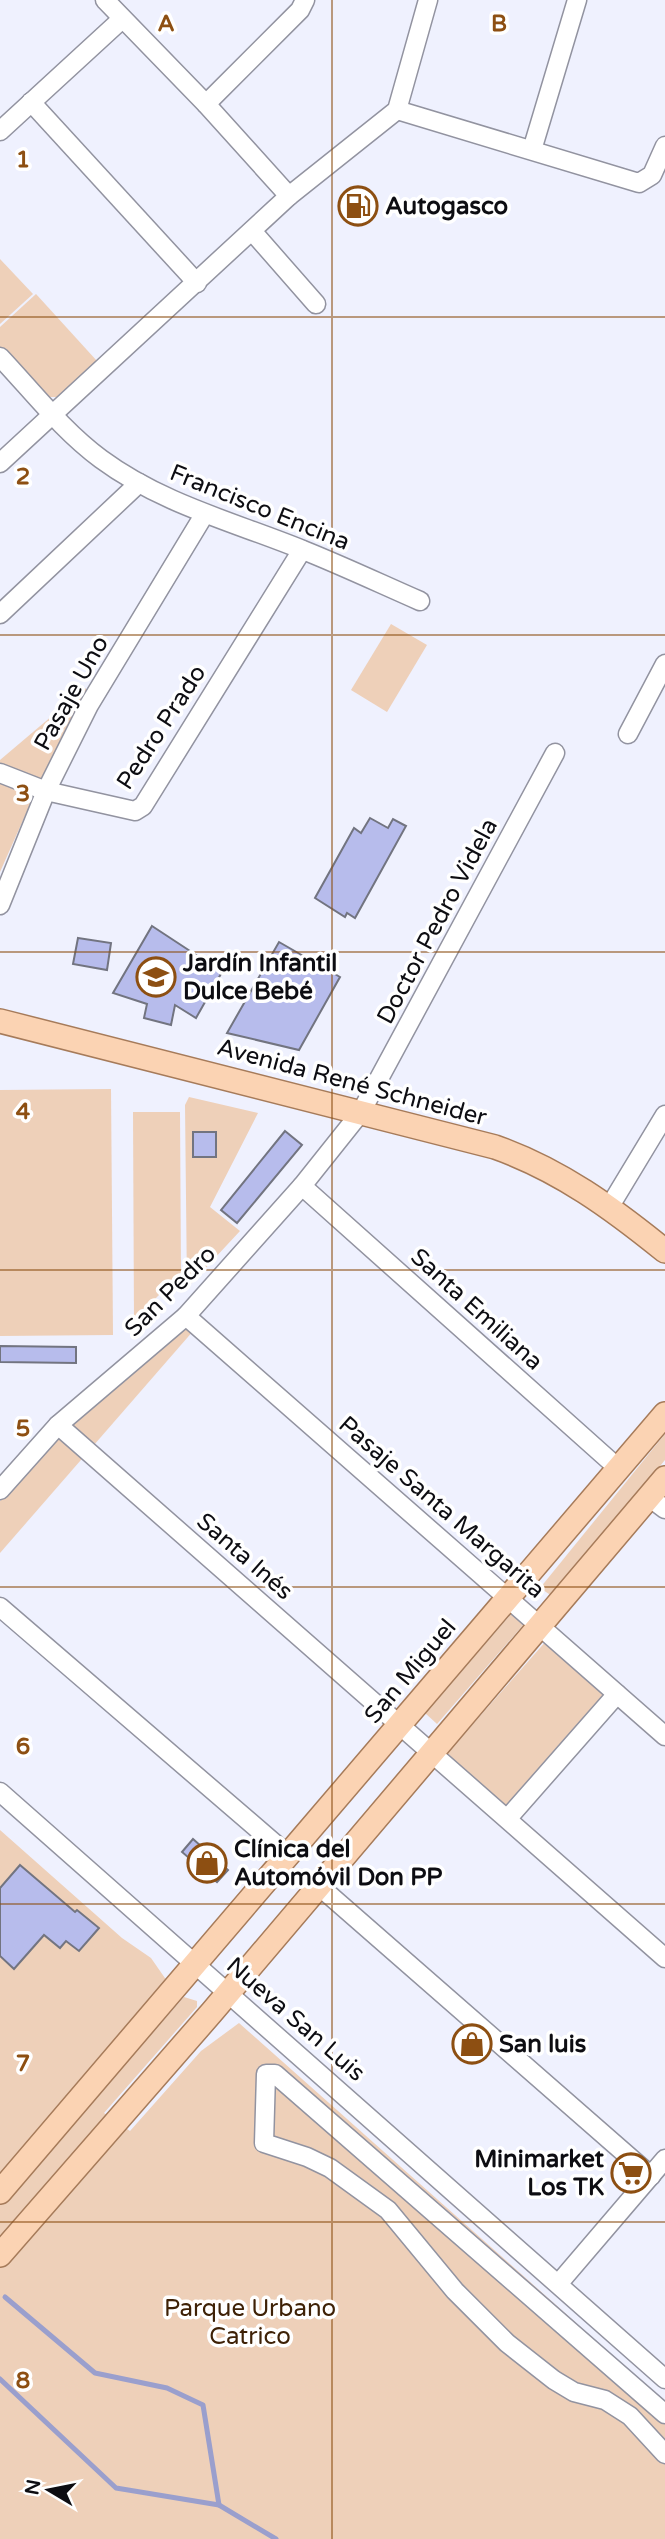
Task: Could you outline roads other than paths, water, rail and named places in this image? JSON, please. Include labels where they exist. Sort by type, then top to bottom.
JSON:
[{"type":"main road","name":"Avenida René Schneider","points":[[0,1021],[463,1137],[513,1153],[558,1174],[610,1206],[665,1251]]},
{"type":"main road","name":"San Miguel","points":[[1,2191],[665,1414]]},
{"type":"main road","points":[[0,2255],[540,1625],[657,1503],[665,1478]]},
{"type":"main road","points":[[1,2191],[32,2216]]},
{"type":"street","points":[[105,0],[206,104],[289,197]]},
{"type":"street","points":[[0,463],[289,197],[397,110],[428,0]]},
{"type":"street","points":[[532,150],[577,0]]},
{"type":"street","points":[[206,104],[298,3]]},
{"type":"street","points":[[0,131],[122,19]]},
{"type":"street","points":[[31,102],[197,283]]},
{"type":"street","points":[[397,110],[639,183],[652,175],[665,146]]},
{"type":"street","points":[[251,231],[316,304]]},
{"type":"street","name":"Francisco Encina","points":[[0,357],[100,458],[139,483],[204,515],[302,550],[420,601]]},
{"type":"street","points":[[0,614],[139,483]]},
{"type":"street","name":"Pasaje Uno","points":[[0,905],[46,790],[89,705],[204,515]]},
{"type":"street","name":"Pedro Prado","points":[[0,773],[46,790],[135,811],[143,806],[302,550]]},
{"type":"street","points":[[628,734],[665,664]]},
{"type":"street","name":"Doctor Pedro Videla","points":[[361,1112],[555,753]]},
{"type":"street","name":"San Pedro","points":[[0,1490],[58,1425],[187,1316],[302,1186],[361,1112]]},
{"type":"street","points":[[610,1206],[665,1115]]},
{"type":"street","name":"Santa Emiliana","points":[[302,1186],[619,1469]]},
{"type":"street","name":"Pasaje Santa Margarita","points":[[187,1316],[665,1736]]},
{"type":"street","name":"Santa Inés","points":[[58,1425],[665,1958]]},
{"type":"street","points":[[0,1607],[288,1855]]},
{"type":"street","points":[[508,1818],[617,1693]]},
{"type":"street","name":"Nueva San Luis","points":[[0,1791],[559,2283]]},
{"type":"street","points":[[318,1885],[651,2176]]},
{"type":"street","points":[[665,2414],[275,2074],[266,2074],[264,2143],[307,2157],[330,2168],[387,2210],[455,2291],[507,2343],[554,2380],[574,2392],[605,2400],[629,2416],[665,2454]]},
{"type":"street","points":[[665,2160],[559,2283],[665,2379]]},
{"type":"waterway","points":[[5,2297],[95,2373],[167,2388],[203,2405],[219,2505]]},
{"type":"waterway","points":[[0,2379],[116,2488],[219,2505],[276,2539]]},
{"type":"place","name":"Autogasco","points":[[358,206]]},
{"type":"place","name":"Jardín Infantil Dulce Bebé","points":[[156,977]]},
{"type":"place","name":"Clínica del Automóvil Don PP","points":[[207,1863]]},
{"type":"place","name":"San luis","points":[[472,2044]]},
{"type":"place","name":"Minimarket Los TK","points":[[631,2173]]},
{"type":"park label","name":"Parque Urbano Catrico","points":[[250,2322]]}]
